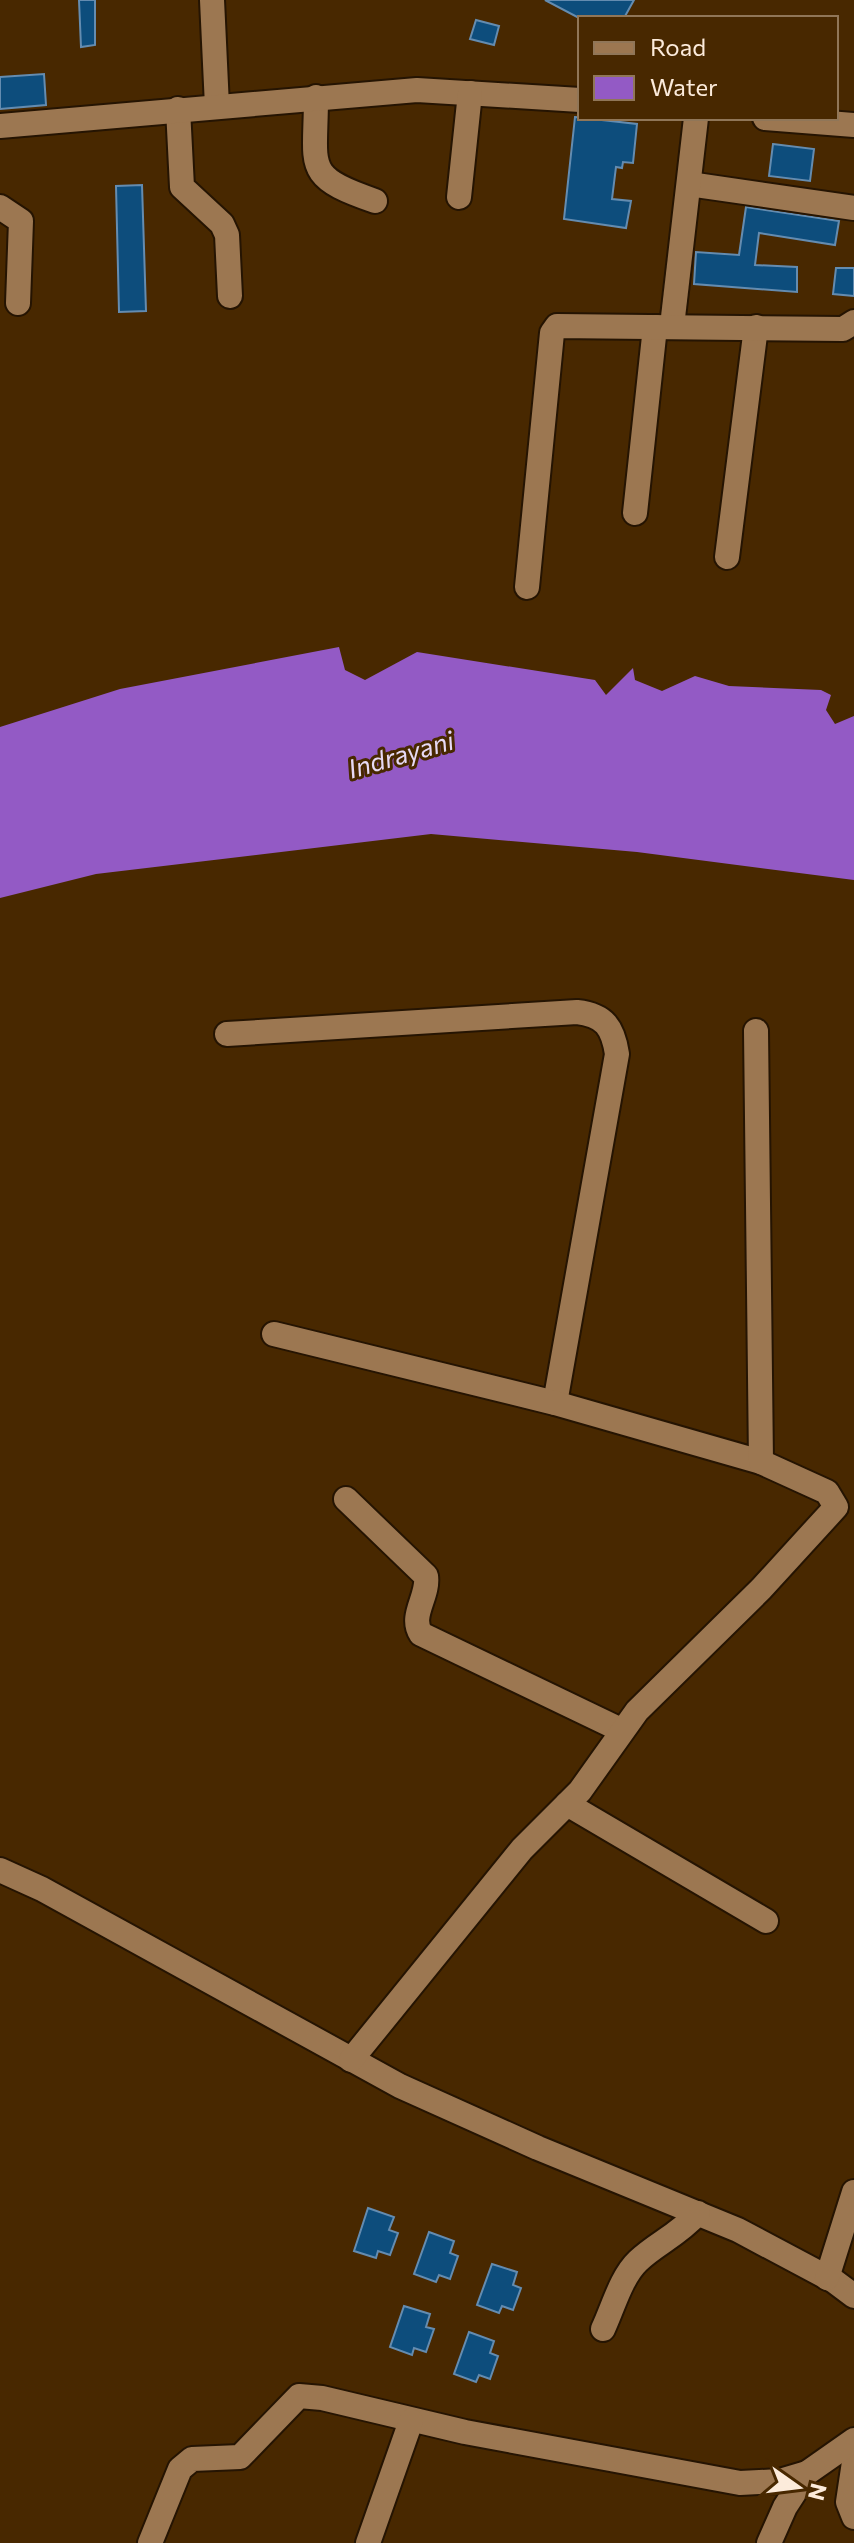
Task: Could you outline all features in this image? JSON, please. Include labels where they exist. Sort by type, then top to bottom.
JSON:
[{"type":"street","points":[[212,0],[217,106]]},
{"type":"street","points":[[0,126],[417,90],[578,100]]},
{"type":"street","points":[[459,197],[470,93]]},
{"type":"street","points":[[316,97],[316,158],[322,176],[339,189],[375,201]]},
{"type":"street","points":[[178,109],[182,187],[222,224],[227,235],[230,296]]},
{"type":"street","points":[[635,513],[689,184],[696,120]]},
{"type":"street","points":[[790,120],[854,125]]},
{"type":"street","points":[[689,184],[854,208]]},
{"type":"street","points":[[0,207],[21,221],[18,303]]},
{"type":"street","points":[[527,587],[552,333],[557,326],[843,329],[854,322]]},
{"type":"street","points":[[727,557],[756,327]]},
{"type":"street","points":[[227,1034],[577,1012],[605,1020],[614,1033],[617,1054],[555,1403]]},
{"type":"street","points":[[756,1031],[761,1462]]},
{"type":"street","points":[[274,1334],[555,1403],[761,1462],[827,1492],[836,1507],[761,1589],[663,1681],[621,1730],[588,1781],[522,1849],[351,2060]]},
{"type":"street","points":[[346,1499],[426,1576],[426,1591],[416,1620],[421,1634],[621,1730]]},
{"type":"street","points":[[567,1804],[766,1921]]},
{"type":"street","points":[[0,1870],[42,1889],[351,2060],[538,2148],[738,2230],[854,2296]]},
{"type":"street","points":[[827,2278],[854,2192]]},
{"type":"street","points":[[603,2329],[629,2273],[639,2260],[680,2232],[698,2213]]},
{"type":"street","points":[[150,2543],[180,2469],[192,2459],[240,2457],[277,2415],[299,2396],[322,2398],[411,2421],[740,2483],[769,2483],[807,2473],[854,2440]]},
{"type":"street","points":[[368,2543],[411,2421]]},
{"type":"street","points":[[854,2462],[848,2502],[854,2517]]},
{"type":"street","points":[[769,2543],[785,2507],[807,2473]]},
{"type":"water","name":"Indrayani","points":[[339,647],[345,670],[365,680],[417,652],[595,680],[606,695],[633,668],[635,680],[662,691],[695,676],[729,686],[821,690],[831,695],[826,710],[835,724],[854,716],[854,880],[637,852],[431,834],[96,874],[0,898],[0,727],[120,689]]},
{"type":"building","points":[[79,0],[95,0],[95,45],[81,47]]},
{"type":"building","points":[[545,0],[634,0],[625,16],[578,17]]},
{"type":"building","points":[[476,20],[499,26],[494,45],[470,39]]},
{"type":"building","points":[[44,74],[46,105],[0,109],[0,77]]},
{"type":"building","points":[[575,117],[578,120],[637,124],[633,163],[623,162],[622,168],[616,167],[612,199],[631,201],[626,228],[564,219]]},
{"type":"building","points":[[773,144],[814,149],[810,181],[769,176]]},
{"type":"building","points":[[142,185],[146,311],[119,312],[116,186]]},
{"type":"building","points":[[746,207],[839,221],[835,245],[759,233],[755,265],[797,267],[797,292],[694,284],[696,252],[739,255]]},
{"type":"building","points":[[836,268],[854,268],[854,296],[833,294]]},
{"type":"building","points":[[368,2208],[394,2217],[389,2230],[398,2233],[390,2255],[378,2251],[376,2258],[354,2251]]},
{"type":"building","points":[[429,2232],[454,2241],[450,2253],[458,2256],[450,2279],[439,2275],[436,2282],[414,2274]]},
{"type":"building","points":[[492,2264],[517,2272],[513,2285],[521,2288],[513,2310],[502,2306],[499,2313],[477,2305]]},
{"type":"building","points":[[404,2306],[430,2314],[426,2327],[434,2329],[426,2352],[414,2348],[412,2355],[390,2347]]},
{"type":"building","points":[[469,2332],[494,2341],[490,2353],[498,2356],[490,2379],[479,2375],[476,2382],[454,2374]]}]
